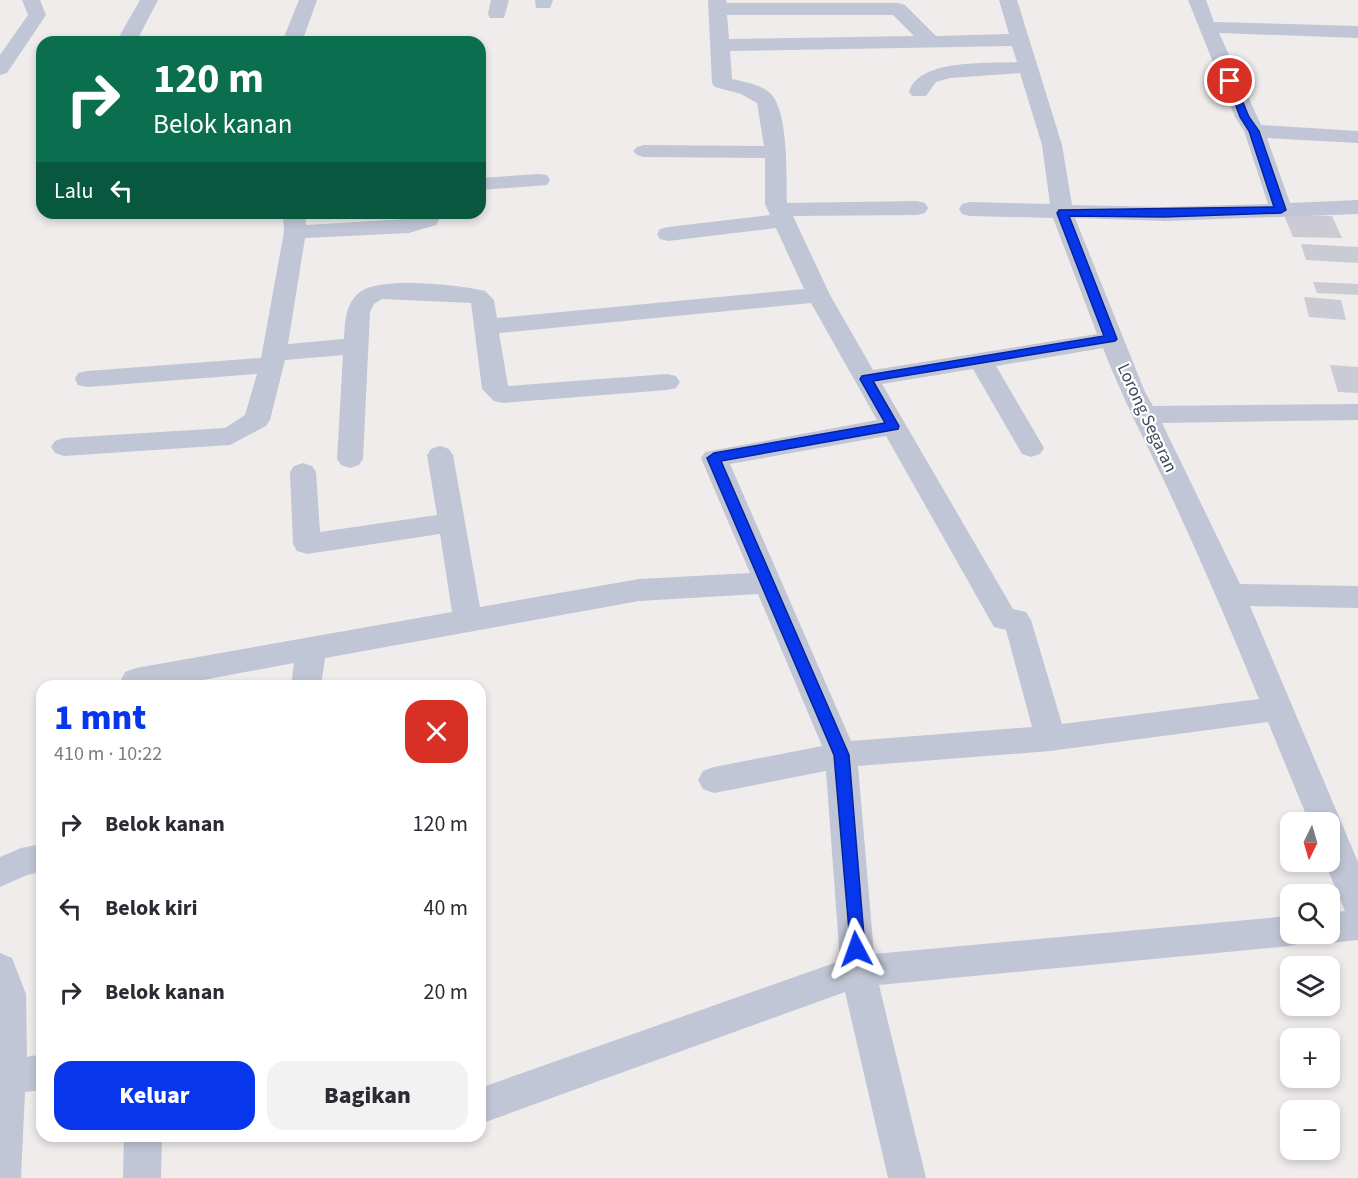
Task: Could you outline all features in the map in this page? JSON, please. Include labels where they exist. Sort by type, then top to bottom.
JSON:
[{"type":"street","points":[[4,59],[36,15],[31,0]]},
{"type":"street","points":[[129,36],[149,0]]},
{"type":"street","points":[[294,36],[308,0]]},
{"type":"street","name":"Lorong Segaran","points":[[1008,0],[1052,145],[1062,213],[1111,339],[1132,392],[1146,416],[1231,595],[1278,709],[1325,812]]},
{"type":"street","points":[[1197,0],[1245,117],[1254,131],[1281,210]]},
{"type":"street","points":[[930,41],[898,9],[717,4],[722,83],[765,97],[775,152],[776,204],[818,295],[1004,619],[1016,620],[1050,738]]},
{"type":"street","points":[[1207,27],[1358,32]]},
{"type":"street","points":[[720,45],[1020,40]]},
{"type":"street","points":[[919,92],[921,85],[938,74],[1029,67]]},
{"type":"street","points":[[1254,131],[1358,137]]},
{"type":"street","points":[[644,151],[775,152]]},
{"type":"street","points":[[486,184],[539,180]]},
{"type":"street","points":[[970,209],[1164,214],[1358,207]]},
{"type":"street","points":[[668,234],[781,215],[917,208]]},
{"type":"street","points":[[64,447],[230,436],[257,420],[273,359],[294,223],[409,226],[429,219]]},
{"type":"street","points":[[350,459],[358,312],[363,301],[373,294],[391,291],[477,296],[482,300],[495,389],[503,395],[667,382]]},
{"type":"street","points":[[486,327],[818,295]]},
{"type":"street","points":[[866,379],[1111,339]]},
{"type":"street","points":[[87,379],[273,359],[355,346]]},
{"type":"street","points":[[980,360],[1031,448]]},
{"type":"street","points":[[1146,416],[1358,412]]},
{"type":"street","points":[[893,426],[714,458],[842,755],[858,970],[907,1178]]},
{"type":"street","points":[[440,455],[468,621]]},
{"type":"street","points":[[303,472],[307,544],[451,523]]},
{"type":"street","points":[[136,680],[639,591],[768,583]]},
{"type":"street","points":[[1231,595],[1358,597]]},
{"type":"street","points":[[307,680],[311,649]]},
{"type":"street","points":[[714,780],[842,755],[1050,738],[1278,709]]},
{"type":"street","name":"Lorong Segaran","points":[[1340,846],[1358,902]]},
{"type":"street","points":[[0,873],[21,862],[36,859]]},
{"type":"street","points":[[1340,927],[1358,925]]},
{"type":"street","points":[[486,1104],[858,970],[1280,932]]},
{"type":"street","points":[[2,1178],[25,1075],[3,987]]},
{"type":"street","points":[[142,1178],[143,1142]]},
{"type":"building","points":[[1284,215],[1332,216],[1342,238],[1293,237]]},
{"type":"building","points":[[1301,244],[1358,247],[1358,263],[1306,260]]},
{"type":"building","points":[[1313,282],[1358,284],[1358,295],[1317,293]]},
{"type":"building","points":[[1304,297],[1341,300],[1346,320],[1309,317]]},
{"type":"building","points":[[1330,365],[1358,367],[1358,393],[1338,392]]},
{"type":"route","points":[[856,949],[842,755],[714,458],[893,426],[866,379],[1111,339],[1062,213],[1164,214],[1281,210],[1254,131],[1245,117],[1230,81]]}]
